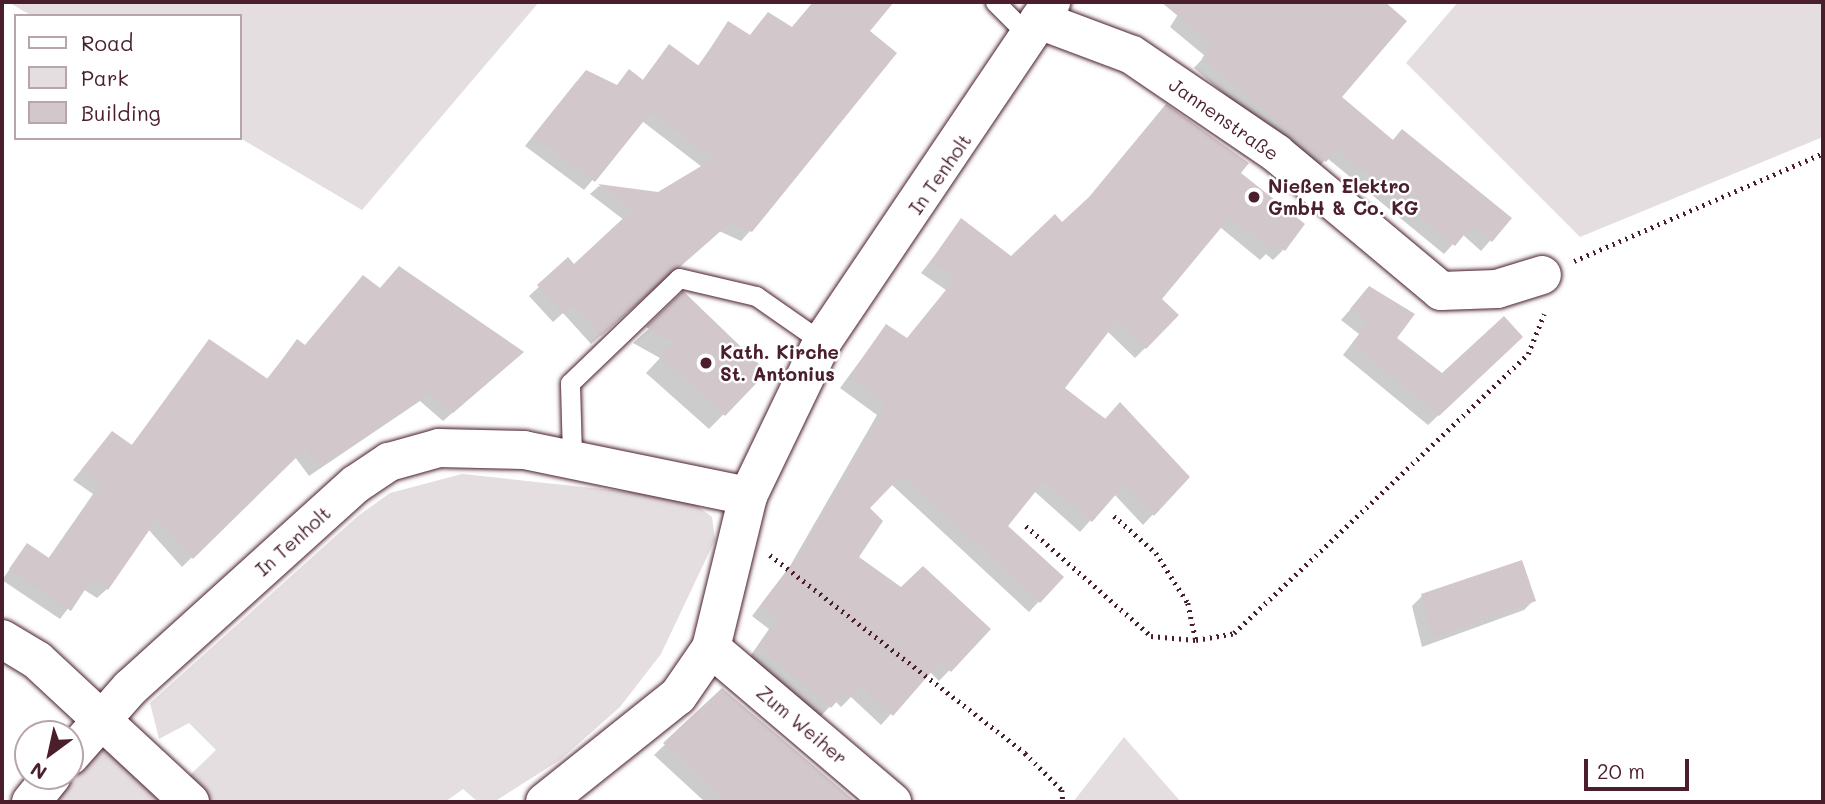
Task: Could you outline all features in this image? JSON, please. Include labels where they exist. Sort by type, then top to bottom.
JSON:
[{"type":"street","name":"Jannenstraße","points":[[1040,19],[1143,62],[1276,153],[1441,291],[1497,289],[1542,275]]},
{"type":"street","name":"In Tenholt","points":[[545,802],[678,696],[711,648],[748,496],[822,342],[1040,19]]},
{"type":"street","name":"In Tenholt","points":[[84,740],[103,718],[356,484],[389,461],[439,448],[572,456],[748,496]]},
{"type":"street","points":[[2,639],[103,718],[190,802]]},
{"type":"street","name":"Zum Weiher","points":[[711,648],[892,802]]},
{"type":"lane","points":[[995,2],[1040,19]]},
{"type":"lane","points":[[572,456],[570,383],[679,278],[756,296],[822,342]]},
{"type":"path","points":[[1026,526],[1152,636],[1196,640],[1234,633],[1528,355],[1547,304],[1542,275],[1823,153]]},
{"type":"path","points":[[1114,516],[1163,563],[1188,603],[1196,640]]},
{"type":"path","points":[[738,539],[779,560],[1025,754],[1062,790],[1063,802]]},
{"type":"green space","points":[[8,2],[539,2],[362,210],[242,139],[242,14],[29,14]]},
{"type":"green space","points":[[1458,2],[1823,2],[1823,137],[1580,237],[1406,63]]},
{"type":"green space","points":[[462,474],[687,498],[712,517],[715,540],[661,654],[620,707],[560,760],[494,802],[478,802],[463,789],[445,802],[209,802],[186,779],[216,750],[189,723],[159,739],[150,703],[358,516],[390,493]]},
{"type":"green space","points":[[1124,737],[1181,802],[1073,802]]},
{"type":"green space","points":[[110,747],[171,802],[53,802],[63,790],[84,790],[84,764],[93,753]]},
{"type":"building","points":[[813,2],[894,2],[870,31],[897,53],[752,232],[730,223],[601,336],[573,305],[563,314],[537,285],[568,257],[574,264],[632,210],[598,184],[658,192],[713,159],[651,112],[595,182],[533,136],[586,70],[617,85],[629,69],[643,80],[669,44],[699,66],[728,21],[750,35],[768,12],[792,27]]},
{"type":"building","points":[[1161,2],[1385,2],[1407,21],[1342,97],[1393,140],[1402,129],[1512,218],[1492,242],[1472,225],[1455,246],[1337,149],[1326,162],[1283,127],[1202,58],[1213,45]]},
{"type":"building","points":[[1166,104],[1249,163],[1241,173],[1305,224],[1285,251],[1277,245],[1272,251],[1230,217],[1162,299],[1179,315],[1146,349],[1117,321],[1065,388],[1105,419],[1120,402],[1190,477],[1154,516],[1125,484],[1092,522],[1044,481],[1008,526],[1064,577],[1040,603],[902,475],[870,508],[883,521],[859,557],[901,587],[923,566],[991,629],[951,672],[940,662],[893,716],[862,687],[853,698],[846,691],[831,708],[758,646],[778,618],[761,605],[800,554],[886,404],[849,377],[886,324],[907,338],[955,279],[930,262],[961,218],[1011,256],[1055,214],[1062,222],[1089,197]]},
{"type":"building","points":[[399,266],[524,352],[453,413],[430,393],[319,468],[305,449],[193,559],[157,519],[108,590],[92,579],[71,611],[9,569],[27,543],[49,558],[101,485],[81,470],[112,431],[132,445],[209,339],[268,379],[297,339],[305,345],[363,275],[380,288]]},
{"type":"building","points":[[1369,286],[1415,314],[1397,338],[1442,373],[1504,316],[1523,337],[1439,416],[1352,344],[1368,323],[1350,309]]},
{"type":"building","name":"Kath. Kirche St. Antonius","points":[[683,291],[767,372],[725,416],[660,357],[674,342],[646,327]]},
{"type":"building","points":[[1522,560],[1536,601],[1432,638],[1421,594]]},
{"type":"building","points":[[722,688],[856,802],[726,802],[663,743]]},
{"type":"place","name":"Nießen Elektro GmbH & Co. KG","points":[[1254,197]]},
{"type":"place","name":"Kath. Kirche St. Antonius","points":[[706,363]]}]
